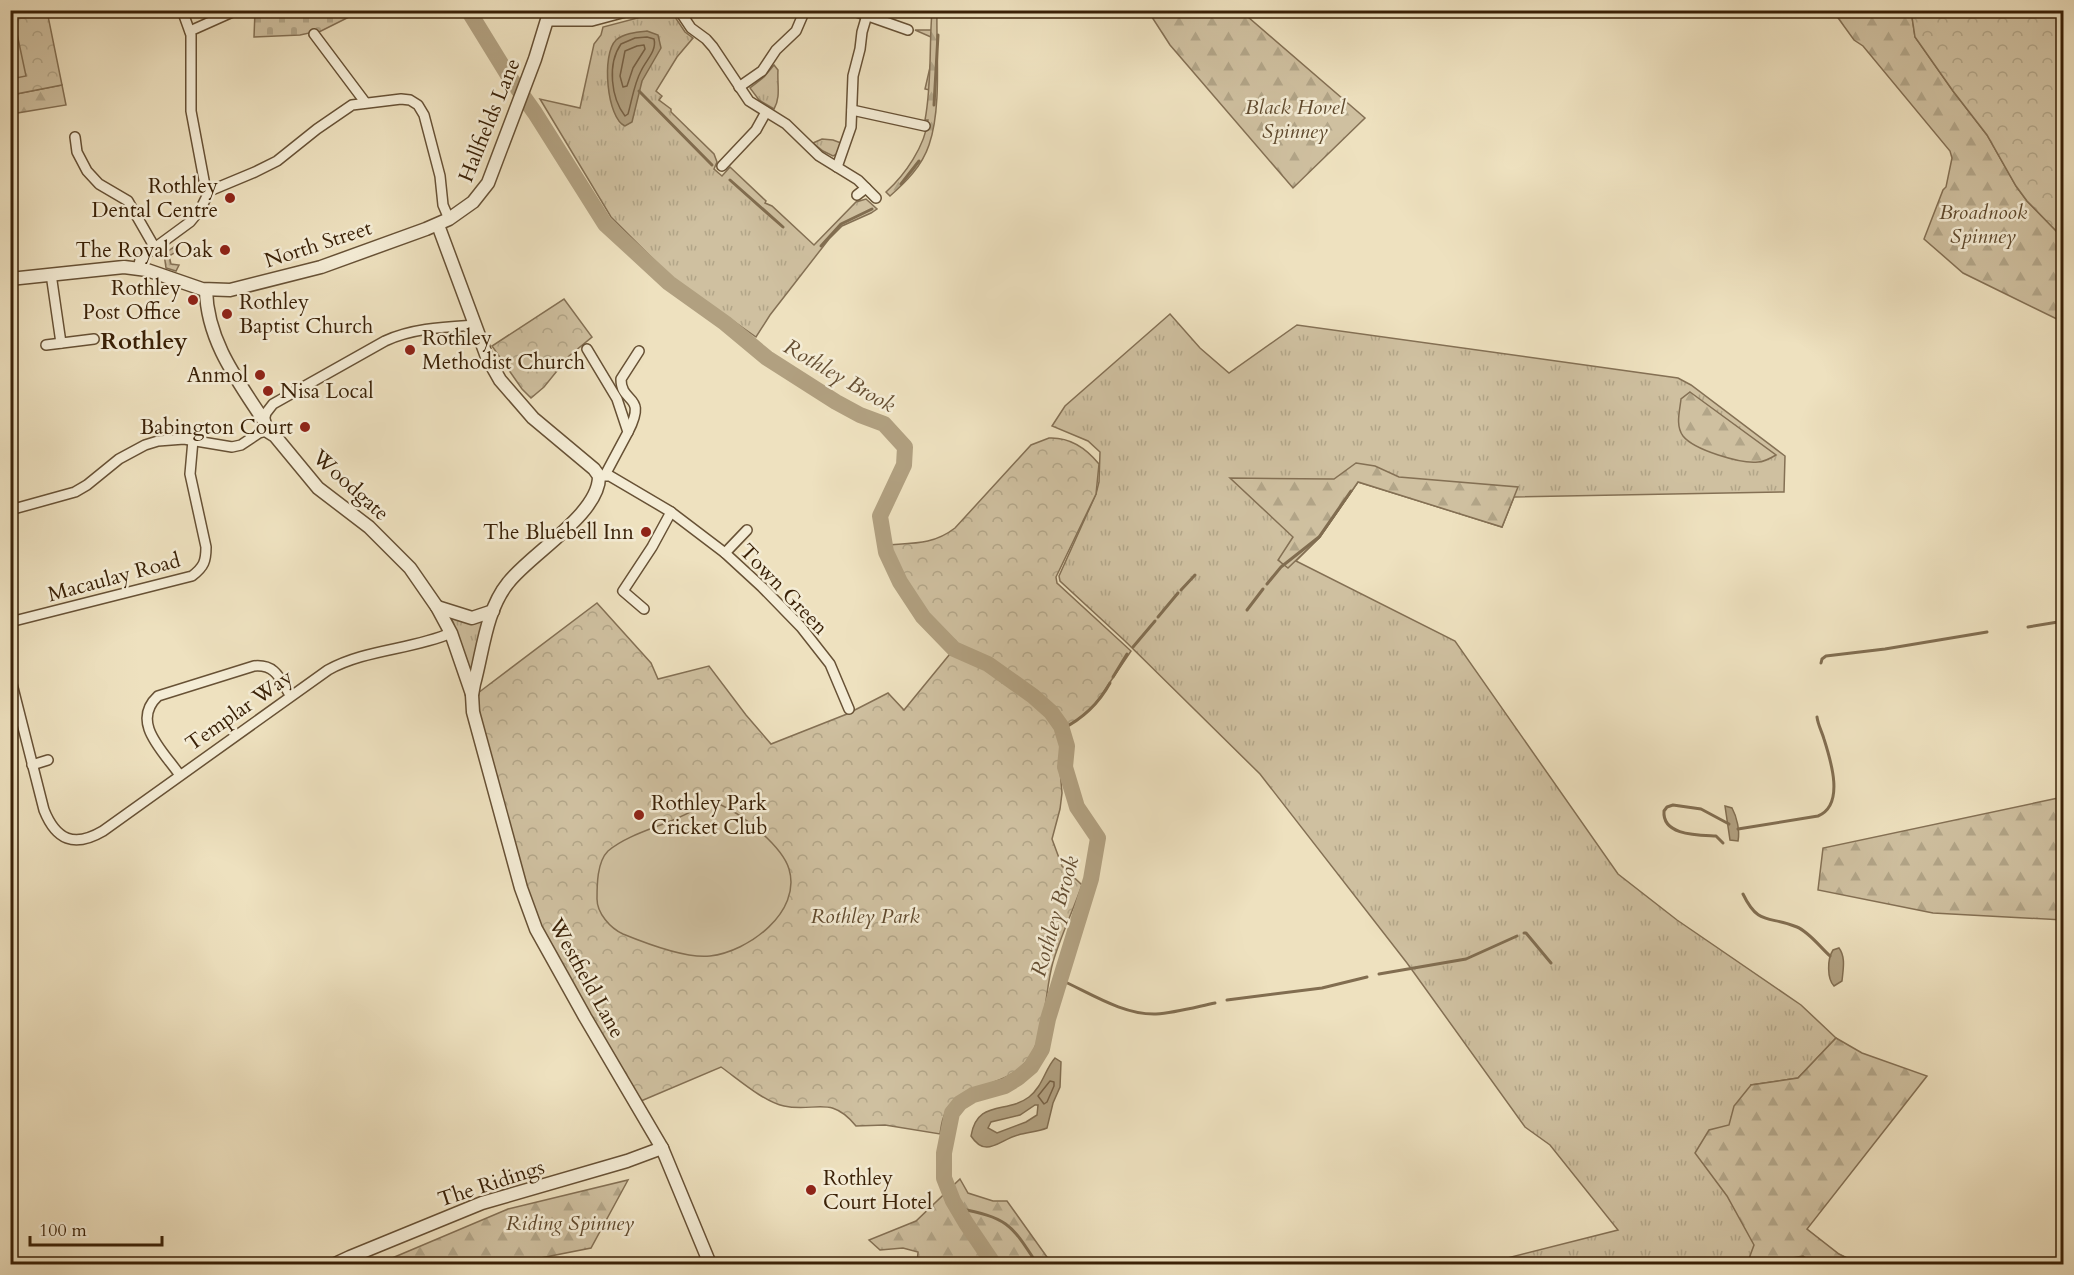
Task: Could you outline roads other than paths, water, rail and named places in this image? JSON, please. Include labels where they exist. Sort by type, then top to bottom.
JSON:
[{"type":"street","points":[[138,268],[142,257],[190,222],[202,206],[207,192],[191,111],[190,31],[182,10]]},
{"type":"street","points":[[190,31],[237,10]]},
{"type":"street","points":[[568,10],[592,21]]},
{"type":"street","points":[[549,16],[592,21],[633,10]]},
{"type":"street","points":[[679,10],[691,28],[709,42],[747,99],[793,129],[814,152],[850,174],[876,198]]},
{"type":"street","points":[[739,87],[762,71],[776,50],[796,31],[805,10]]},
{"type":"street","points":[[846,10],[908,30]]},
{"type":"street","points":[[888,22],[891,10]]},
{"type":"street","points":[[837,167],[847,141],[852,110],[852,76],[861,49],[862,32],[867,15]]},
{"type":"street","name":"Hallfields Lane","points":[[444,222],[473,202],[485,188],[549,16]]},
{"type":"street","points":[[314,34],[365,102]]},
{"type":"street","points":[[207,192],[267,167],[346,108],[365,102],[410,100],[421,108],[426,122],[440,176],[444,222],[491,366],[504,386],[533,418],[602,475]]},
{"type":"street","points":[[852,110],[912,129],[925,126]]},
{"type":"street","points":[[723,161],[756,130],[766,112]]},
{"type":"street","points":[[75,137],[77,152],[87,171],[107,189],[128,201],[155,248]]},
{"type":"street","points":[[857,195],[866,188]]},
{"type":"street","name":"North Street","points":[[206,290],[230,290],[280,279],[354,256],[444,222]]},
{"type":"street","points":[[10,279],[116,267],[138,268],[206,290]]},
{"type":"street","points":[[51,274],[61,343]]},
{"type":"street","name":"Woodgate","points":[[206,290],[210,318],[224,359],[266,426],[318,488],[361,520],[398,555],[437,607],[451,633],[472,695]]},
{"type":"street","points":[[10,510],[75,492],[118,459],[145,445],[173,439],[232,447],[241,445],[266,426],[268,410],[273,404],[385,341],[427,329],[476,325]]},
{"type":"street","points":[[46,345],[94,339]]},
{"type":"street","points":[[587,349],[617,399],[628,432]]},
{"type":"street","points":[[472,695],[493,611],[502,590],[515,574],[582,512],[635,418],[636,408],[623,388],[621,379],[635,354]]},
{"type":"street","name":"Macaulay Road","points":[[10,622],[192,576],[200,570],[206,558],[206,547],[190,474],[193,440]]},
{"type":"street","name":"Town Green","points":[[602,475],[670,512],[725,553],[762,587],[801,627],[830,664],[849,710]]},
{"type":"street","points":[[644,609],[623,591],[652,547],[670,512]]},
{"type":"street","points":[[725,553],[747,530]]},
{"type":"street","points":[[437,607],[472,618],[493,611]]},
{"type":"street","name":"Templar Way","points":[[32,765],[44,810],[53,830],[61,837],[75,840],[93,837],[328,670],[342,663],[451,633]]},
{"type":"street","points":[[179,774],[149,732],[146,723],[151,703],[158,696],[263,665],[278,675],[290,695]]},
{"type":"street","points":[[10,676],[32,765],[48,760]]},
{"type":"street","name":"Westfield Lane","points":[[472,695],[473,712],[491,782],[531,919],[568,988],[662,1148],[710,1264]]},
{"type":"street","name":"The Ridings","points":[[335,1264],[482,1203],[627,1161],[662,1148]]},
{"type":"water","points":[[647,31],[658,35],[661,48],[642,81],[632,122],[625,126],[614,112],[610,99],[608,72],[611,47],[623,36]]},
{"type":"water","points":[[1725,806],[1732,808],[1735,816],[1738,841],[1730,840]]},
{"type":"water","points":[[1839,948],[1843,959],[1842,981],[1834,986],[1830,979],[1829,964],[1833,950]]},
{"type":"water","points":[[1055,1058],[1061,1062],[1060,1087],[1053,1103],[1047,1128],[1011,1137],[993,1146],[987,1147],[977,1143],[971,1136],[974,1124],[980,1117],[986,1112],[1029,1097],[1038,1088]],"holes":[[[1038,1105],[1037,1115],[1026,1122],[997,1133],[988,1128],[991,1122],[1020,1115]]]},
{"type":"waterway","name":"Rothley Brook","points":[[468,10],[605,224],[669,283],[725,323],[767,358],[836,402],[860,415],[884,424],[905,447],[904,465],[880,516],[886,552],[900,582],[923,617],[954,649],[988,664],[1033,696],[1051,712],[1061,726],[1067,746],[1065,767],[1077,807],[1098,838],[1091,879],[1048,1019],[1042,1049],[1031,1067],[1018,1078],[1005,1086],[973,1095],[960,1103],[952,1113],[944,1153],[944,1178],[953,1201],[991,1260],[991,1264]]},
{"type":"waterway","points":[[934,105],[938,35]]},
{"type":"waterway","points":[[639,91],[712,165]]},
{"type":"waterway","points":[[901,184],[919,161]]},
{"type":"waterway","points":[[730,180],[783,227]]},
{"type":"waterway","points":[[821,246],[841,224],[872,209]]},
{"type":"waterway","points":[[1267,584],[1281,567],[1319,537],[1351,491]]},
{"type":"waterway","points":[[1181,590],[1195,575]]},
{"type":"waterway","points":[[1247,610],[1263,589]]},
{"type":"waterway","points":[[1158,617],[1178,593]]},
{"type":"waterway","points":[[1133,647],[1155,621]]},
{"type":"waterway","points":[[2028,627],[2064,621]]},
{"type":"waterway","points":[[1821,663],[1826,656],[1987,632]]},
{"type":"waterway","points":[[1113,677],[1127,654]]},
{"type":"waterway","points":[[1062,729],[1089,710],[1110,683]]},
{"type":"waterway","points":[[1738,829],[1818,816],[1826,810],[1834,793],[1834,782],[1830,759],[1817,717]]},
{"type":"waterway","points":[[1723,843],[1716,836],[1675,830],[1665,819],[1664,811],[1673,805],[1701,809],[1729,824]]},
{"type":"waterway","points":[[1743,894],[1760,916],[1801,929],[1830,956]]},
{"type":"waterway","points":[[1524,933],[1551,963]]},
{"type":"waterway","points":[[1379,974],[1466,959],[1517,936]]},
{"type":"waterway","points":[[1227,1000],[1322,988],[1367,977]]},
{"type":"waterway","points":[[1061,980],[1119,1007],[1144,1013],[1171,1012],[1215,1003]]},
{"type":"waterway","points":[[957,1208],[987,1215],[1006,1224],[1020,1239],[1037,1264]]},
{"type":"place","name":"Rothley Dental Centre","points":[[230,198]]},
{"type":"place","name":"The Royal Oak","points":[[225,250]]},
{"type":"place","name":"Rothley Post Office","points":[[193,300]]},
{"type":"place","name":"Rothley Baptist Church","points":[[227,314]]},
{"type":"place","name":"Rothley Methodist Church","points":[[410,350]]},
{"type":"place","name":"Anmol","points":[[260,375]]},
{"type":"place","name":"Nisa Local","points":[[268,391]]},
{"type":"place","name":"Babington Court","points":[[305,427]]},
{"type":"place","name":"The Bluebell Inn","points":[[646,532]]},
{"type":"place","name":"Rothley Park Cricket Club","points":[[639,815]]},
{"type":"place","name":"Rothley Court Hotel","points":[[811,1190]]},
{"type":"district","name":"Rothley","points":[[144,341]]},
{"type":"park label","name":"Black Hovel Spinney","points":[[1295,119]]},
{"type":"park label","name":"Broadnook Spinney","points":[[1983,224]]},
{"type":"park label","name":"Rothley Park","points":[[865,916]]},
{"type":"park label","name":"Riding Spinney","points":[[570,1223]]}]
